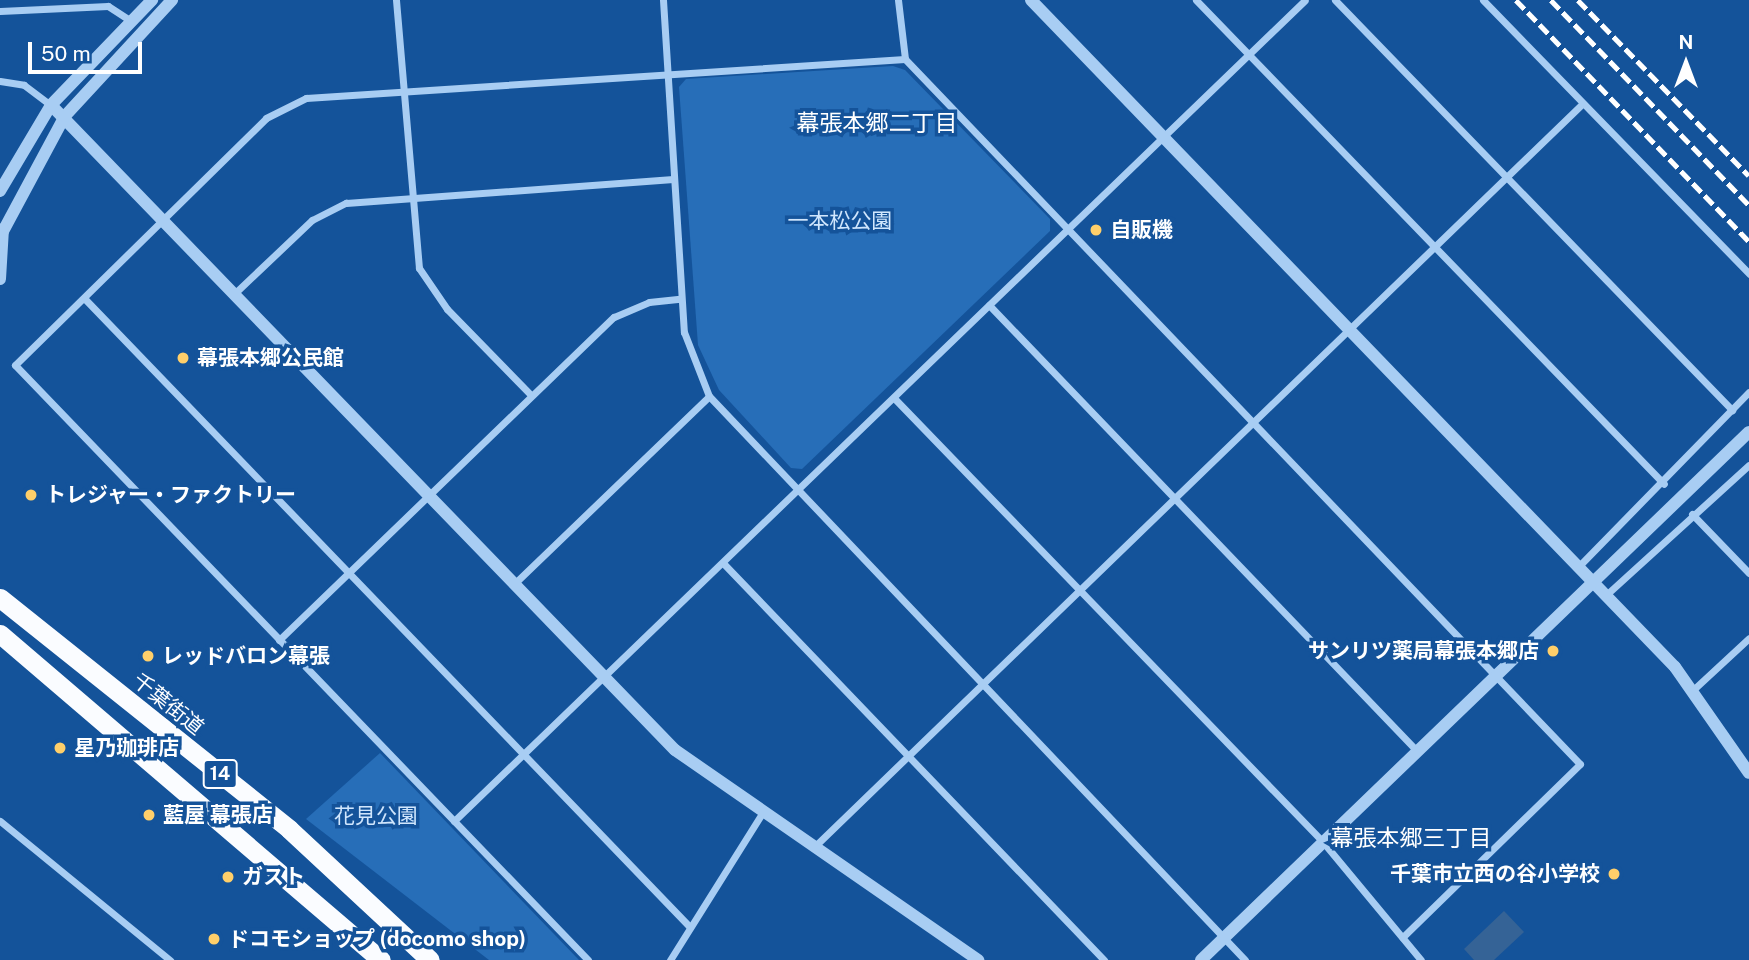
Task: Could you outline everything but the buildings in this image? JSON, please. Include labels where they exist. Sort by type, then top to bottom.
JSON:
[{"type":"highway","name":"千葉街道","points":[[0,598],[299,837],[430,960]]},
{"type":"highway","name":"14","points":[[0,634],[381,960]]},
{"type":"street","points":[[0,279],[2,233],[65,116],[173,0]]},
{"type":"street","points":[[396,0],[414,250],[431,290],[531,395]]},
{"type":"street","points":[[663,0],[680,299],[687,347],[709,396],[1245,960]]},
{"type":"street","points":[[898,0],[905,59],[1254,420],[1580,764],[1403,937]]},
{"type":"street","points":[[1031,0],[1593,581],[1694,689],[1749,773]]},
{"type":"street","points":[[1196,0],[1664,484]]},
{"type":"street","points":[[454,821],[724,564],[797,490],[1306,0]]},
{"type":"street","points":[[1335,0],[1732,410]]},
{"type":"street","points":[[1483,0],[1749,274]]},
{"type":"street","points":[[0,191],[51,105],[150,2]]},
{"type":"street","points":[[0,11],[108,6],[131,21]]},
{"type":"street","points":[[588,960],[15,365],[283,108],[321,94],[905,59]]},
{"type":"street","points":[[0,81],[24,85],[65,116],[675,750],[978,960]]},
{"type":"street","points":[[814,847],[906,754],[1582,104]]},
{"type":"street","points":[[235,293],[332,208],[409,196],[673,179]]},
{"type":"street","points":[[84,298],[690,927]]},
{"type":"street","points":[[279,639],[614,317],[649,302],[680,299]]},
{"type":"street","points":[[989,305],[1417,751]]},
{"type":"street","points":[[1578,566],[1664,484],[1749,392]]},
{"type":"street","points":[[514,583],[709,396]]},
{"type":"street","points":[[894,398],[1323,842],[1421,960]]},
{"type":"street","points":[[1201,960],[1749,432]]},
{"type":"street","points":[[1606,595],[1749,465]]},
{"type":"street","points":[[1692,514],[1749,573]]},
{"type":"street","points":[[724,564],[1104,960]]},
{"type":"street","points":[[1694,689],[1749,639]]},
{"type":"street","points":[[670,960],[763,811]]},
{"type":"street","points":[[0,821],[170,960]]},
{"type":"green space","name":"一本松公園","points":[[893,66],[905,70],[1050,219],[1050,231],[802,469],[791,468],[719,390],[698,345],[679,87],[686,79]]},
{"type":"green space","name":"花見公園","points":[[380,753],[579,960],[489,960],[306,819]]},
{"type":"shaded area","points":[[1504,911],[1524,932],[1494,960],[1474,960],[1464,949]]},
{"type":"railway","points":[[1516,0],[1749,241]]},
{"type":"railway","points":[[1551,0],[1749,205]]},
{"type":"railway","points":[[1578,0],[1749,176]]},
{"type":"place","name":"自販機","points":[[1096,230]]},
{"type":"place","name":"幕張本郷公民館","points":[[183,358]]},
{"type":"place","name":"トレジャー・ファクトリー","points":[[31,495]]},
{"type":"place","name":"サンリツ薬局幕張本郷店","points":[[1553,651]]},
{"type":"place","name":"レッドバロン幕張","points":[[148,656]]},
{"type":"place","name":"星乃珈琲店","points":[[60,748]]},
{"type":"place","name":"藍屋 幕張店","points":[[149,815]]},
{"type":"place","name":"千葉市立西の谷小学校","points":[[1614,874]]},
{"type":"place","name":"ガスト","points":[[228,877]]},
{"type":"place","name":"ドコモショップ (docomo shop)","points":[[214,939]]},
{"type":"district","name":"幕張本郷二丁目","points":[[877,123]]},
{"type":"district","name":"幕張本郷三丁目","points":[[1411,838]]}]
